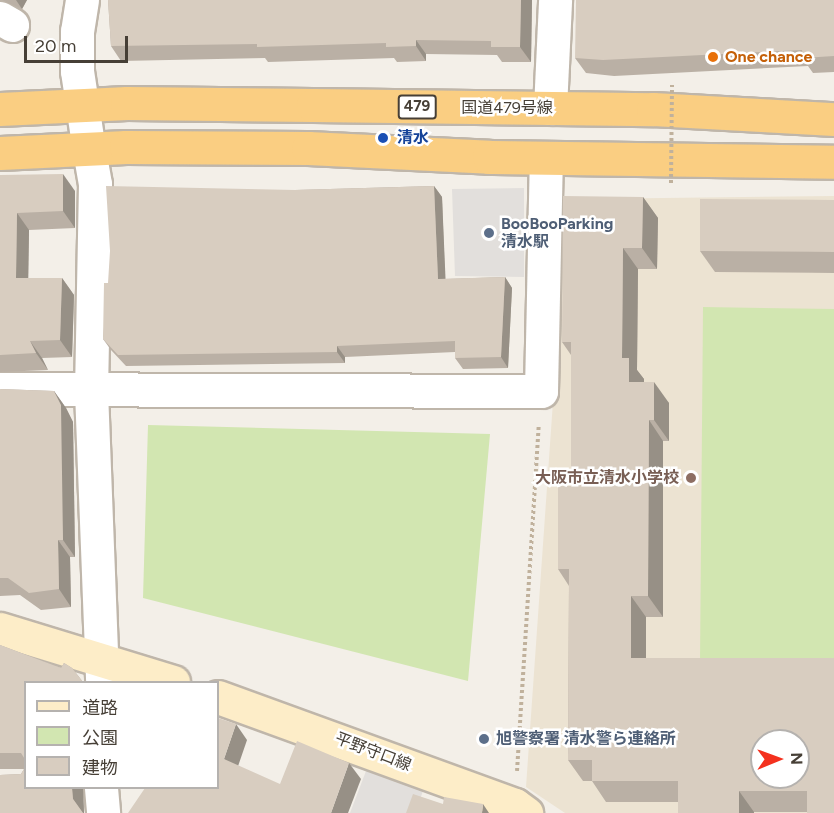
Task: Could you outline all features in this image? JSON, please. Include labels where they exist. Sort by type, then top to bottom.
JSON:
[{"type":"highway","name":"国道479号線","points":[[0,109],[82,106],[550,108],[834,119]]},
{"type":"highway","points":[[0,153],[309,148],[546,158],[834,162]]},
{"type":"main road","points":[[0,628],[102,670],[167,681]]},
{"type":"main road","name":"平野守口線","points":[[219,698],[518,810]]},
{"type":"street","points":[[82,0],[77,31],[82,106],[94,184],[91,391],[102,670]]},
{"type":"street","points":[[550,108],[555,0]]},
{"type":"street","points":[[0,389],[541,391],[546,158]]},
{"type":"street","points":[[101,789],[103,813]]},
{"type":"path","points":[[671,183],[672,85]]},
{"type":"path","points":[[518,810],[541,391]]},
{"type":"shaded area","name":"BooBooParking 清水駅","points":[[524,188],[524,277],[455,276],[452,189]]},
{"type":"shaded area","name":"大阪市立清水小学校","points":[[834,196],[834,813],[565,813],[526,787],[566,216],[582,199]]},
{"type":"shaded area","points":[[366,771],[423,791],[415,813],[350,813]]},
{"type":"green space","points":[[703,307],[834,309],[834,664],[700,663]]},
{"type":"green space","points":[[148,425],[490,434],[468,681],[143,598]]},
{"type":"building","points":[[108,0],[521,0],[520,47],[491,47],[491,41],[416,40],[416,46],[386,47],[386,43],[257,47],[257,44],[111,46]]},
{"type":"building","points":[[576,0],[834,0],[834,56],[803,58],[802,50],[603,60],[575,58]]},
{"type":"building","points":[[63,174],[63,211],[17,213],[16,278],[62,278],[60,340],[30,341],[36,353],[0,355],[0,175]]},
{"type":"building","points":[[106,186],[295,190],[434,186],[438,279],[505,277],[501,357],[455,358],[455,341],[337,346],[337,352],[118,355],[103,339],[104,283],[108,283],[110,251]]},
{"type":"building","points":[[563,196],[643,197],[642,248],[623,248],[622,358],[629,358],[629,382],[654,382],[654,420],[649,420],[648,596],[631,596],[631,658],[834,658],[834,813],[807,813],[807,791],[739,791],[739,813],[678,813],[678,781],[592,781],[592,760],[568,760],[569,569],[558,569],[558,486],[571,486],[571,342],[562,342]]},
{"type":"building","points":[[700,199],[834,200],[834,252],[700,251]]},
{"type":"building","points":[[0,389],[54,391],[61,405],[63,540],[58,540],[59,589],[29,593],[8,578],[0,578]]},
{"type":"building","points":[[0,645],[61,668],[64,663],[72,668],[82,681],[24,681],[24,758],[21,753],[0,753]]},
{"type":"building","points":[[219,718],[236,724],[224,759],[280,784],[297,741],[349,763],[331,813],[128,813],[144,789],[219,789]]},
{"type":"building","points":[[24,769],[24,789],[72,789],[73,799],[83,813],[0,813],[0,775],[21,774]]},
{"type":"building","points":[[413,794],[443,804],[444,797],[483,804],[482,813],[406,813]]},
{"type":"place","name":"One chance","points":[[713,57]]},
{"type":"place","name":"清水","points":[[383,138]]},
{"type":"place","name":"BooBooParking 清水駅","points":[[489,233]]},
{"type":"place","name":"大阪市立清水小学校","points":[[691,478]]},
{"type":"place","name":"旭警察署 清水警ら連絡所","points":[[484,739]]}]
